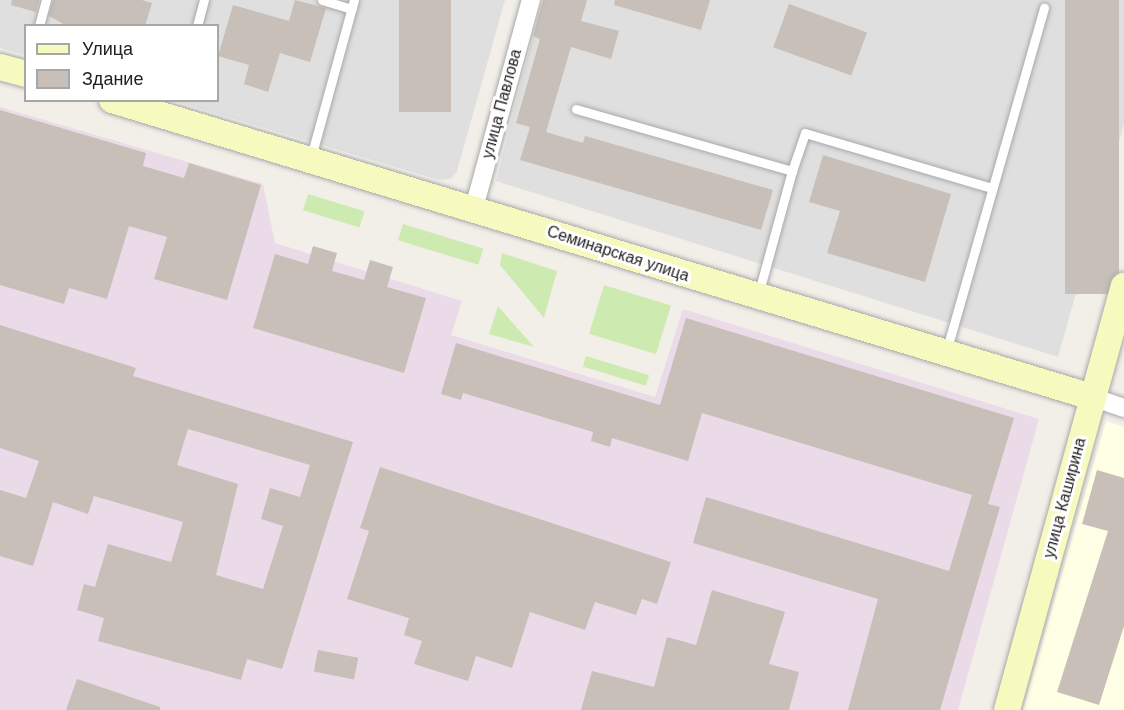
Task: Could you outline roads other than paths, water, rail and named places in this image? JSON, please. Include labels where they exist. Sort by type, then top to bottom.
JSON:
[{"type":"main road","points":[[0,67],[24,74]]},
{"type":"main road","name":"Семинарская улица","points":[[121,102],[172,114],[757,298],[1092,397]]},
{"type":"main road","name":"улица Каширина","points":[[1007,710],[1124,286]]},
{"type":"street","name":"улица Павлова","points":[[474,208],[531,0]]},
{"type":"street","name":"Семинарская улица","points":[[1092,397],[1124,408]]},
{"type":"lane","points":[[40,24],[46,0]]},
{"type":"lane","points":[[198,24],[204,0]]},
{"type":"lane","points":[[310,159],[353,4],[322,0]]},
{"type":"lane","points":[[945,353],[1044,8]]},
{"type":"lane","points":[[576,109],[792,171]]},
{"type":"lane","points":[[757,298],[792,171],[805,133],[992,188]]}]
